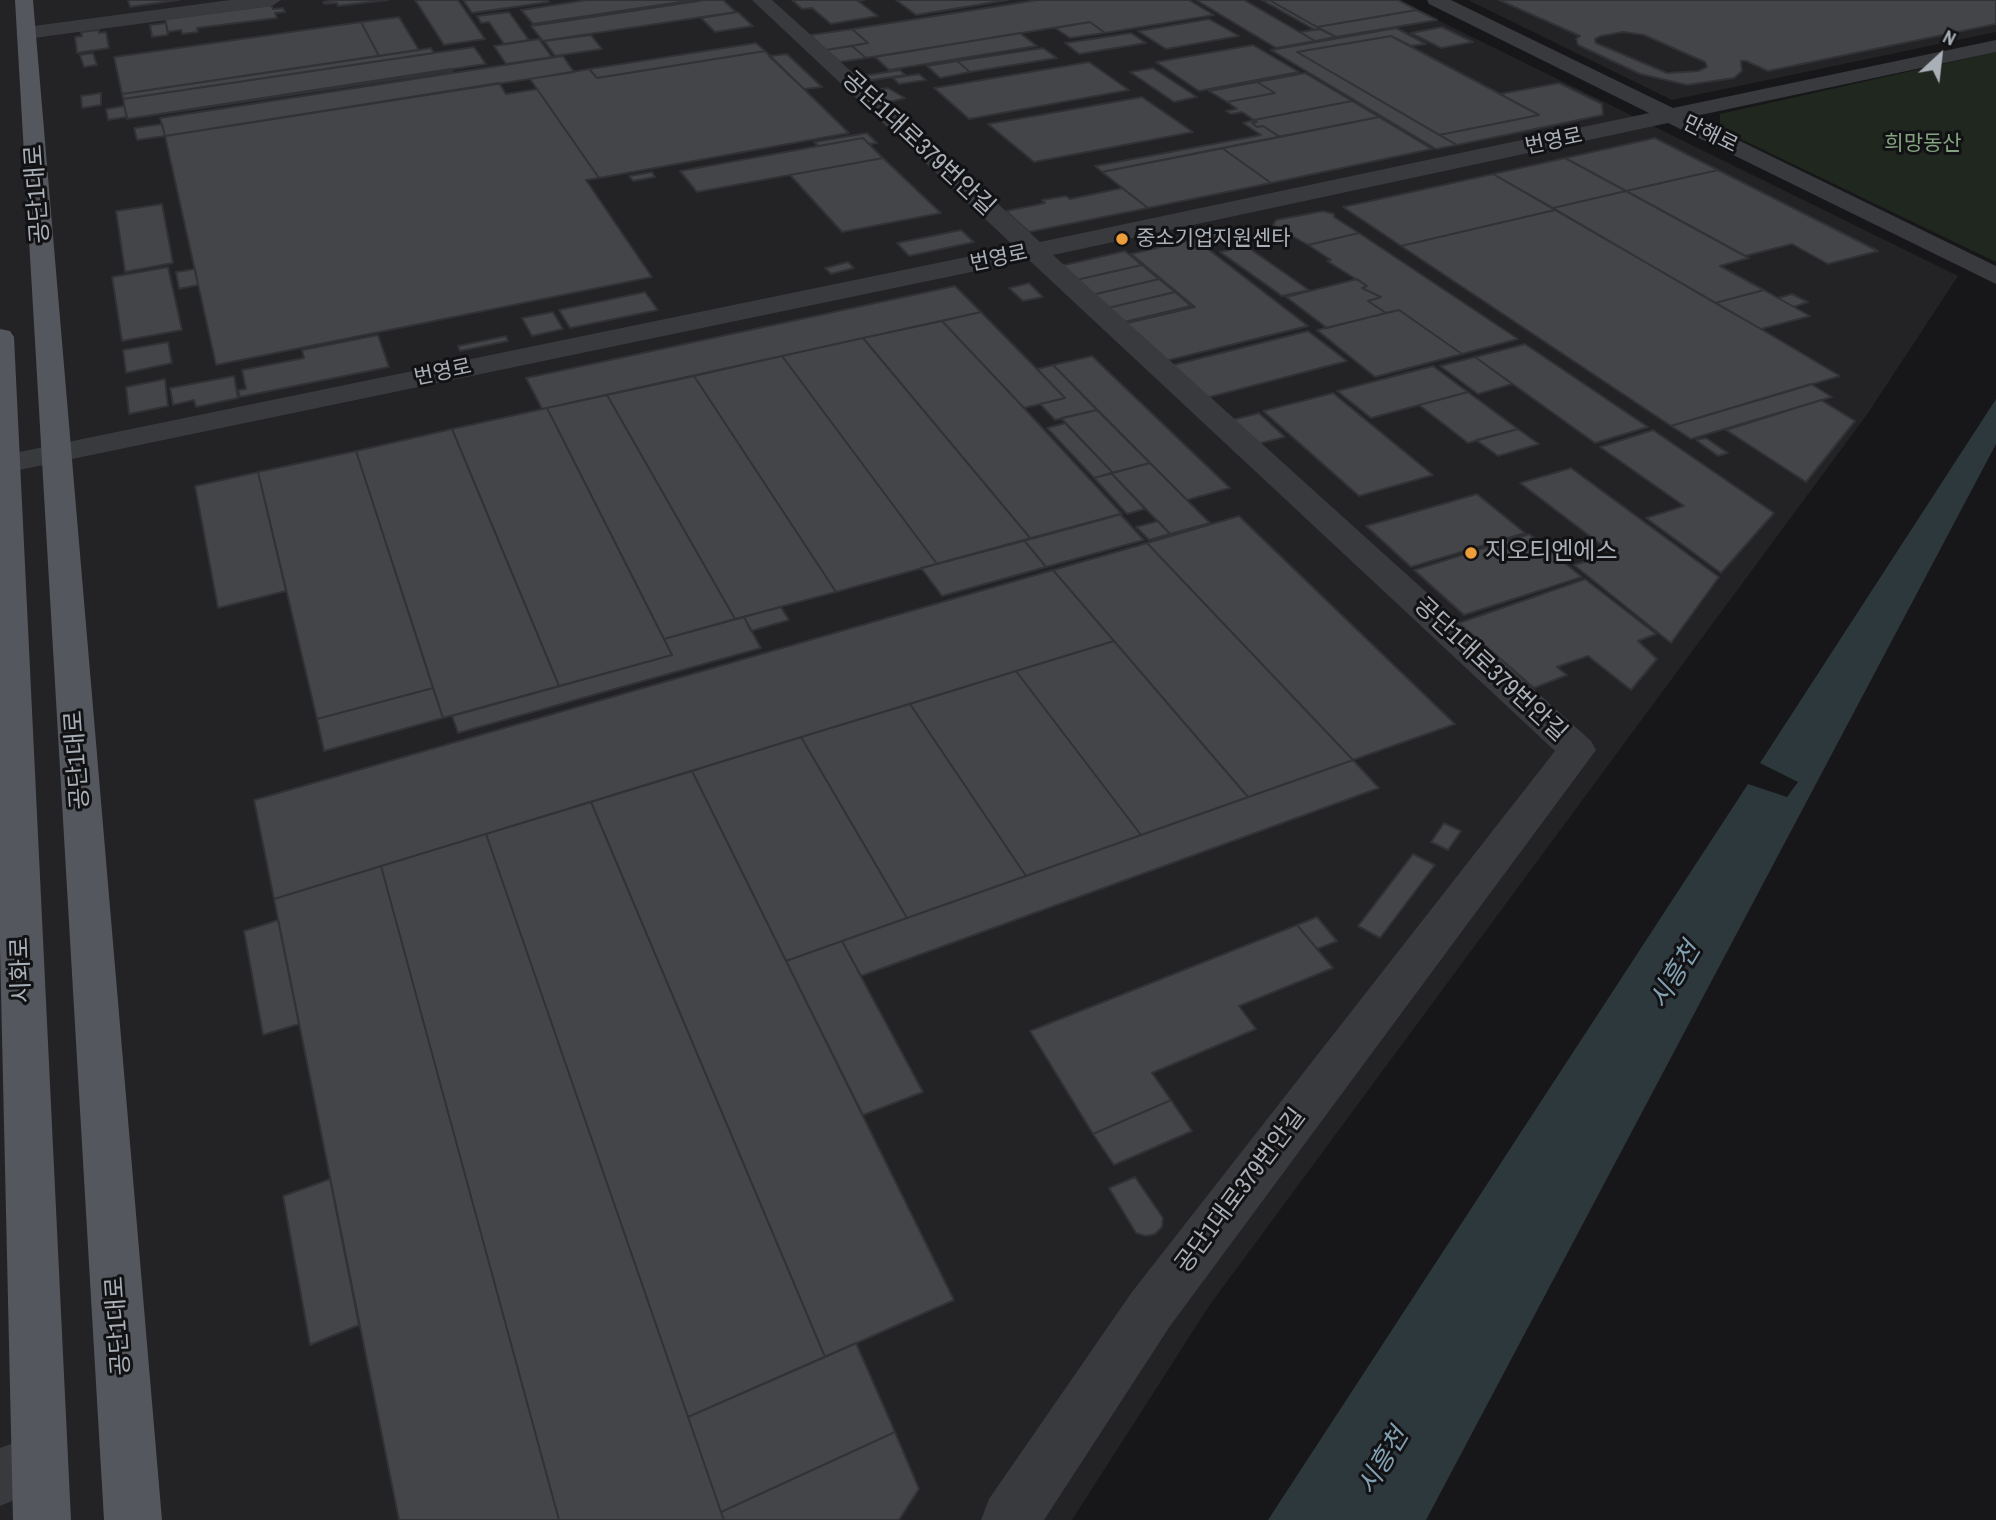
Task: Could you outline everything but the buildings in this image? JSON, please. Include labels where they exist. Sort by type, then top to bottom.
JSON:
[{"type":"main road","name":"공단1대로","points":[[25,16],[133,1520]]},
{"type":"main road","name":"시화로","points":[[0,337],[20,1469],[42,1520]]},
{"type":"street","points":[[25,16],[272,0]]},
{"type":"street","name":"공단1대로379번안길","points":[[761,0],[1577,750],[1150,1309],[1010,1520]]},
{"type":"street","name":"만해로","points":[[1436,0],[1990,273]]},
{"type":"street","name":"번영로","points":[[2,464],[1035,251],[1996,46]]},
{"type":"shaded area","points":[[0,0],[1397,0],[1958,276],[1868,413],[1209,1306],[1072,1520],[0,1520]]},
{"type":"shaded area","points":[[1468,0],[1996,0],[1996,32],[1672,100]]},
{"type":"green space","name":"희망동산","points":[[1996,52],[1996,262],[1720,129],[1720,114]]},
{"type":"water","name":"시흥천","points":[[1996,399],[1996,444],[1426,1520],[1268,1520],[1748,784],[1787,797],[1798,782],[1760,763]]},
{"type":"place","name":"중소기업지원센타","points":[[1122,239]]},
{"type":"place","name":"지오티엔에스","points":[[1471,553]]}]
